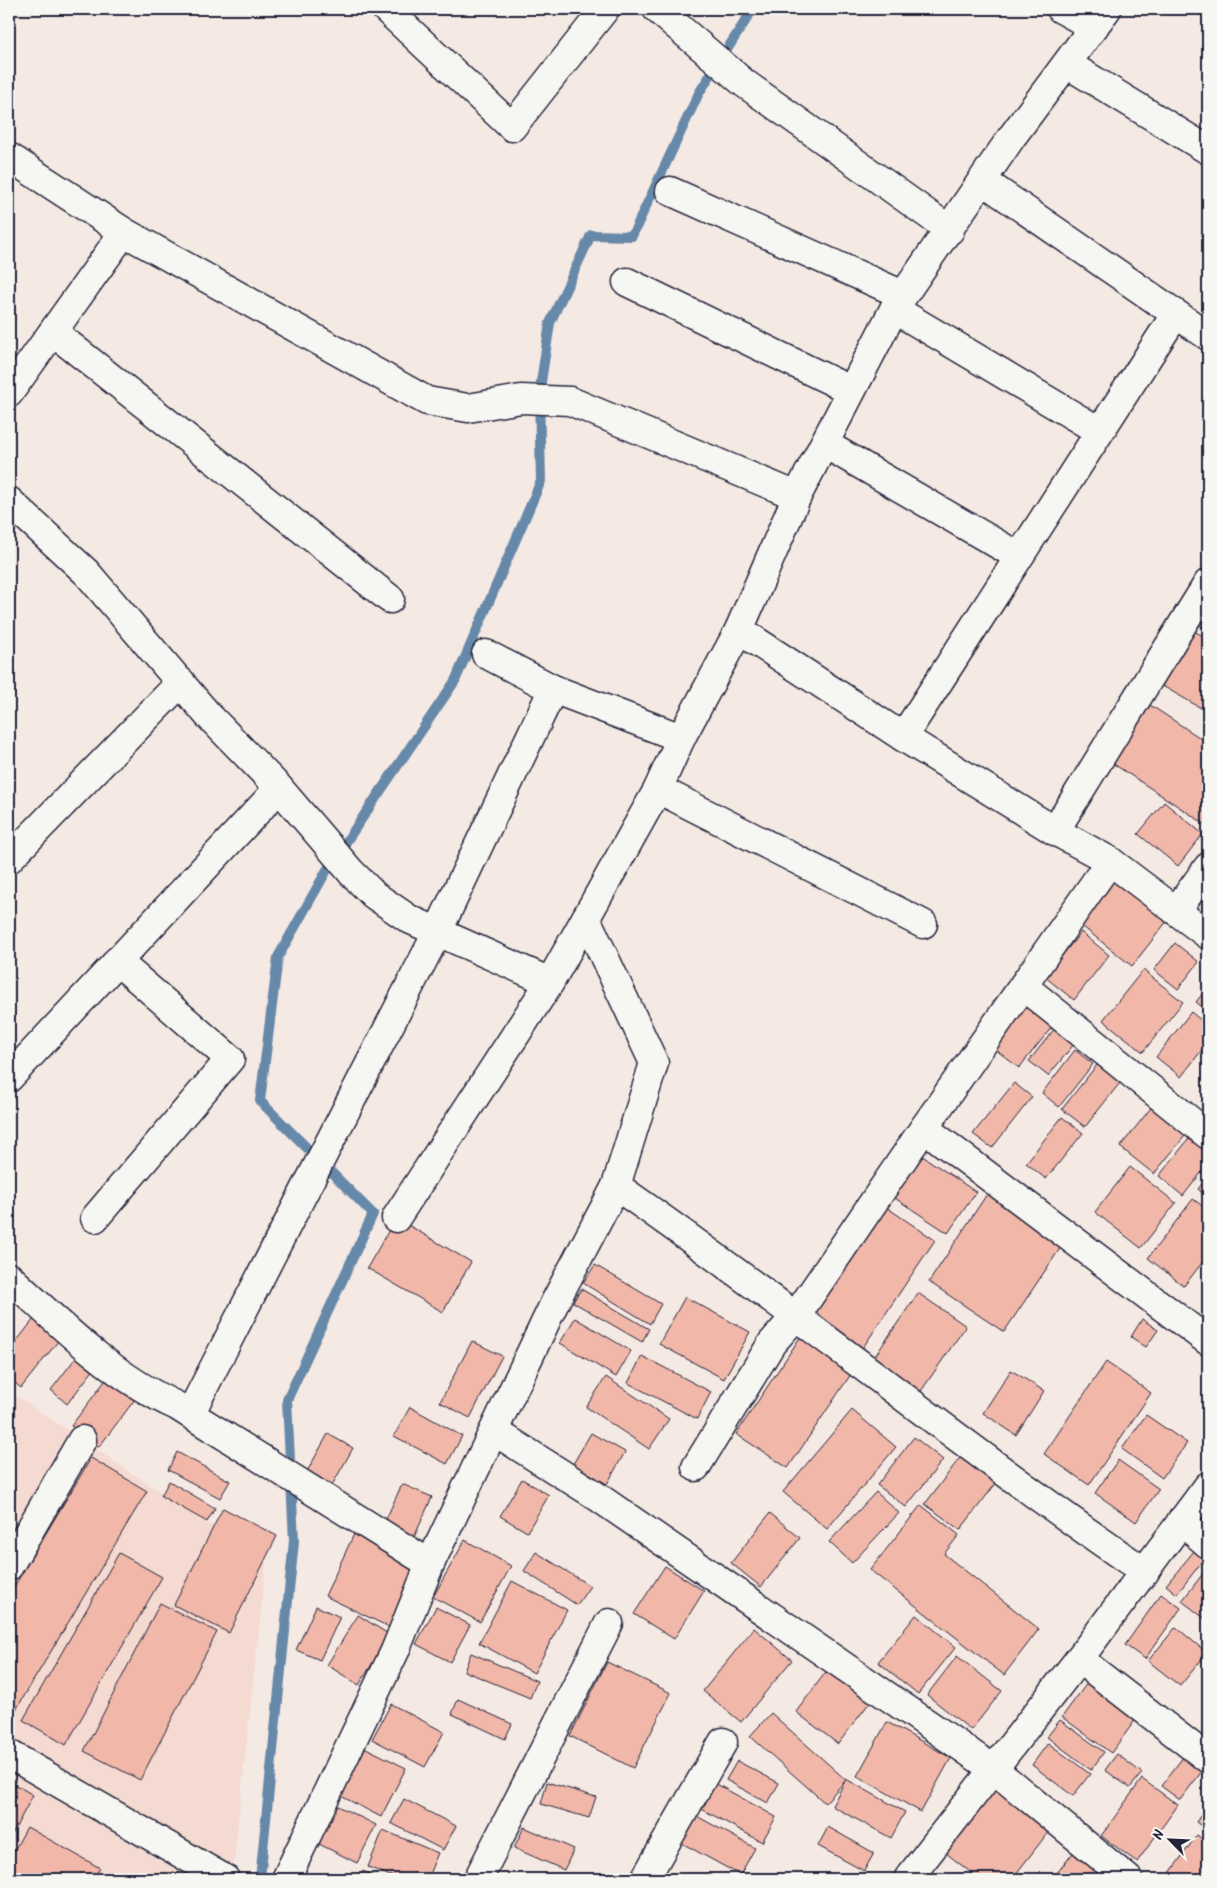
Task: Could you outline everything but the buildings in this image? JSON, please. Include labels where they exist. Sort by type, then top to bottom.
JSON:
[{"type":"street","points":[[386,9],[512,127],[605,9]]},
{"type":"street","points":[[657,9],[732,73],[950,230]]},
{"type":"street","points":[[396,1218],[550,982],[658,789],[681,738],[739,630],[797,496],[825,444],[850,390],[898,302],[950,230],[1011,138],[1101,18],[1061,9]]},
{"type":"street","points":[[1067,64],[1208,150]]},
{"type":"street","points":[[9,157],[124,232],[427,401],[468,408],[521,399],[570,401],[797,496]]},
{"type":"street","points":[[983,181],[1208,336]]},
{"type":"street","points":[[670,191],[898,302],[1099,432]]},
{"type":"street","points":[[9,393],[124,232]]},
{"type":"street","points":[[627,282],[850,390]]},
{"type":"street","points":[[903,737],[1174,314]]},
{"type":"street","points":[[54,332],[390,599]]},
{"type":"street","points":[[825,444],[1018,556]]},
{"type":"street","points":[[9,501],[87,573],[208,715],[279,788],[315,832],[374,895],[409,919],[437,933],[550,982]]},
{"type":"street","points":[[1055,831],[1208,583]]},
{"type":"street","points":[[739,630],[903,737],[1055,831],[1110,861],[1208,934]]},
{"type":"street","points":[[486,654],[553,689],[681,738]]},
{"type":"street","points":[[9,859],[181,682]]},
{"type":"street","points":[[190,1414],[437,933],[553,689]]},
{"type":"street","points":[[9,1078],[279,788]]},
{"type":"street","points":[[658,789],[923,924]]},
{"type":"street","points":[[696,1467],[772,1344],[796,1316],[1110,861]]},
{"type":"street","points":[[1176,911],[1208,867]]},
{"type":"street","points":[[286,1879],[395,1651],[430,1564],[556,1300],[616,1186],[654,1063],[586,918]]},
{"type":"street","points":[[95,1218],[230,1059],[117,961]]},
{"type":"street","points":[[1023,986],[1208,1135]]},
{"type":"street","points":[[924,1128],[1208,1342]]},
{"type":"street","points":[[616,1186],[796,1316],[1071,1522],[1145,1572]]},
{"type":"street","points":[[9,1277],[74,1337],[150,1394],[177,1406],[430,1564]]},
{"type":"street","points":[[494,1431],[592,1493],[992,1768],[1128,1879]]},
{"type":"street","points":[[9,1566],[82,1440]]},
{"type":"street","points":[[908,1879],[992,1768],[1079,1659],[1208,1486]]},
{"type":"street","points":[[1181,1521],[1208,1544]]},
{"type":"street","points":[[478,1879],[609,1623]]},
{"type":"street","points":[[1079,1659],[1208,1759]]},
{"type":"street","points":[[646,1879],[723,1742]]},
{"type":"street","points":[[9,1754],[225,1879]]},
{"type":"shaded area","points":[[9,1391],[266,1563],[232,1879],[9,1879]]},
{"type":"waterway","points":[[260,1879],[294,1541],[287,1400],[373,1214],[260,1101],[278,957],[327,870],[455,681],[541,481],[539,395],[550,323],[591,235],[632,236],[699,93],[753,9]]}]
